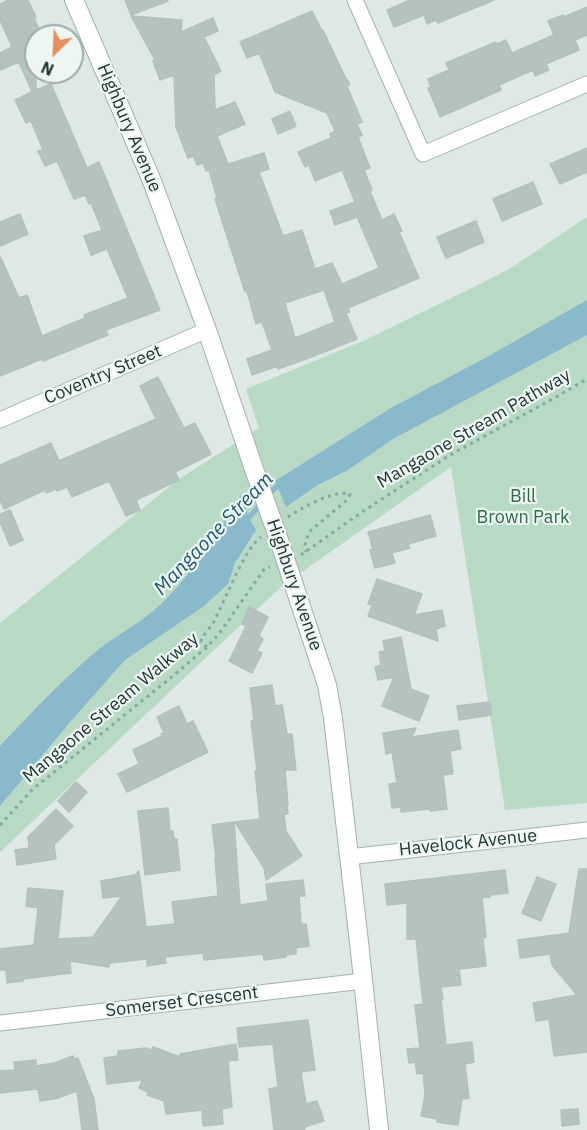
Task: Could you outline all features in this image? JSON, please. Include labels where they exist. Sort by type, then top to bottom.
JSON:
[{"type":"street","name":"Highbury Avenue","points":[[74,0],[152,181],[207,330],[327,685],[333,718],[379,1130]]},
{"type":"street","points":[[355,0],[423,154],[587,84]]},
{"type":"street","name":"Coventry Street","points":[[0,420],[207,330]]},
{"type":"street","name":"Havelock Avenue","points":[[349,857],[587,830]]},
{"type":"street","name":"Somerset Crescent","points":[[0,1023],[363,981]]},
{"type":"path","name":"Mangaone Stream Pathway","points":[[286,562],[302,555],[450,454],[587,379]]},
{"type":"path","name":"Mangaone Stream Walkway","points":[[0,825],[33,789],[207,647],[219,634],[265,568],[286,562]]},
{"type":"green space","name":"Bill Brown Park","points":[[587,217],[587,803],[505,810],[451,467],[282,586],[0,852],[0,623],[179,479],[259,428],[246,389],[363,341],[478,285],[511,268]]},
{"type":"water","points":[[587,300],[587,335],[393,439],[348,470],[316,486],[286,507],[275,481],[391,408]]},
{"type":"water","points":[[241,495],[256,530],[235,563],[228,584],[204,606],[125,660],[0,806],[0,746],[86,660],[152,612],[171,594],[203,554]]},
{"type":"building","points":[[9,0],[28,0],[36,17],[34,18],[37,24],[24,24],[24,74],[19,62],[0,70],[0,53],[12,47],[0,20],[0,4]]},
{"type":"building","points":[[125,0],[167,0],[168,1],[131,15]]},
{"type":"building","points":[[410,0],[494,0],[438,23],[436,20],[427,24],[424,15],[394,27],[387,10]]},
{"type":"building","points":[[587,7],[587,35],[575,40],[579,50],[546,64],[549,70],[535,76],[533,70],[499,85],[501,90],[440,117],[428,88],[431,87],[428,79],[449,70],[446,63],[506,40],[512,53],[554,35],[548,21]]},
{"type":"building","points":[[312,11],[350,84],[347,86],[362,122],[357,124],[362,135],[358,137],[370,168],[364,170],[372,190],[370,191],[382,220],[394,214],[402,231],[399,232],[419,278],[348,308],[350,312],[346,313],[357,339],[278,369],[277,366],[252,375],[247,359],[272,350],[262,322],[256,324],[215,199],[217,198],[209,170],[206,171],[203,163],[197,165],[193,156],[188,158],[176,127],[174,75],[160,80],[153,61],[155,60],[131,16],[182,20],[181,32],[213,18],[218,31],[204,37],[221,71],[214,75],[215,110],[235,102],[245,124],[217,136],[228,164],[264,153],[269,169],[259,172],[283,236],[302,230],[315,269],[332,263],[342,284],[379,268],[357,217],[335,225],[330,211],[355,202],[342,170],[315,181],[309,165],[305,167],[298,152],[331,138],[330,134],[335,131],[327,113],[275,92],[259,53],[247,58],[240,42]],"holes":[[[324,290],[335,322],[295,338],[285,303]]]},
{"type":"building","points":[[29,84],[36,84],[36,90],[51,84],[87,168],[99,162],[160,310],[106,330],[108,335],[0,376],[0,256],[19,298],[27,295],[42,336],[85,318],[84,315],[128,298],[107,249],[91,255],[84,236],[102,230],[91,203],[89,204],[85,195],[74,199],[57,161],[45,166],[38,151],[43,150],[31,121],[26,123],[15,100],[32,92]]},
{"type":"building","points":[[290,111],[296,126],[278,134],[272,119]]},
{"type":"building","points":[[587,148],[587,172],[560,184],[550,164]]},
{"type":"building","points":[[533,182],[542,204],[502,221],[493,199]]},
{"type":"building","points":[[20,214],[28,234],[0,246],[0,222]]},
{"type":"building","points":[[476,221],[484,242],[446,258],[437,237]]},
{"type":"building","points":[[158,377],[184,428],[195,423],[211,454],[175,472],[179,480],[136,500],[140,510],[126,516],[109,481],[72,497],[67,487],[46,493],[45,490],[4,509],[0,500],[0,465],[51,443],[59,461],[156,419],[140,386]]},
{"type":"building","points":[[10,510],[23,540],[10,546],[0,522],[0,514]]},
{"type":"building","points":[[430,515],[436,536],[408,544],[410,548],[392,553],[395,563],[375,568],[368,532]]},
{"type":"building","points":[[377,579],[422,594],[414,615],[442,610],[445,626],[436,629],[438,641],[368,616],[372,605],[368,604]]},
{"type":"building","points":[[249,607],[268,617],[259,636],[263,639],[257,651],[262,653],[252,673],[229,661],[246,626],[242,624]]},
{"type":"building","points":[[401,637],[411,689],[429,696],[419,721],[382,706],[394,677],[378,680],[375,667],[381,665],[379,652],[385,651],[383,641]]},
{"type":"building","points":[[272,685],[275,706],[282,705],[287,734],[292,734],[296,770],[285,770],[288,805],[288,814],[284,814],[286,831],[302,856],[266,880],[264,868],[235,822],[260,819],[250,688]]},
{"type":"building","points":[[490,702],[491,715],[459,720],[457,706]]},
{"type":"building","points":[[179,706],[187,724],[193,721],[208,752],[127,792],[118,774],[139,764],[133,750],[162,736],[161,734],[164,733],[157,717]]},
{"type":"building","points":[[416,728],[412,737],[458,730],[461,749],[450,751],[453,774],[443,775],[447,809],[401,812],[401,807],[392,808],[389,784],[397,783],[392,752],[386,754],[383,733]]},
{"type":"building","points":[[76,782],[87,792],[69,812],[58,801]]},
{"type":"building","points":[[168,808],[170,831],[173,831],[174,839],[177,839],[180,870],[145,875],[138,811]]},
{"type":"building","points":[[56,809],[73,826],[54,845],[56,859],[17,865],[15,850],[29,848],[28,837]]},
{"type":"building","points":[[234,822],[240,905],[268,901],[266,884],[303,880],[305,896],[299,896],[301,924],[306,924],[309,946],[296,948],[296,954],[264,960],[263,954],[204,960],[203,953],[165,957],[166,963],[147,966],[147,959],[110,963],[109,967],[70,961],[71,973],[7,983],[6,970],[0,970],[0,949],[34,945],[38,908],[26,906],[28,888],[63,891],[58,939],[93,937],[122,896],[103,898],[101,881],[135,875],[139,871],[146,927],[175,924],[172,902],[218,896],[212,825]]},
{"type":"building","points":[[579,869],[587,869],[587,1052],[554,1056],[549,1019],[536,1021],[533,1003],[577,995],[552,965],[550,954],[520,958],[518,940],[570,933]]},
{"type":"building","points":[[505,870],[508,893],[482,898],[486,966],[459,969],[461,985],[441,987],[446,1045],[472,1042],[474,1062],[465,1064],[469,1098],[462,1099],[458,1125],[437,1122],[437,1119],[421,1116],[425,1095],[423,1073],[417,1074],[415,1062],[409,1063],[407,1049],[420,1048],[415,1005],[423,1004],[416,939],[407,939],[407,903],[387,905],[385,884]]},
{"type":"building","points":[[537,877],[556,884],[541,921],[522,913]]},
{"type":"building","points":[[308,1020],[315,1070],[301,1072],[306,1104],[317,1101],[324,1121],[304,1127],[305,1130],[274,1130],[269,1089],[278,1087],[273,1044],[239,1047],[237,1028]]},
{"type":"building","points":[[236,1044],[238,1060],[228,1061],[232,1107],[222,1109],[223,1124],[203,1126],[202,1110],[166,1114],[164,1101],[147,1095],[148,1092],[139,1088],[142,1080],[107,1084],[104,1058],[118,1056],[118,1051],[146,1048],[152,1050],[153,1047],[180,1057],[180,1054]]},
{"type":"building","points":[[73,1056],[74,1059],[78,1058],[94,1099],[98,1130],[82,1130],[77,1091],[58,1098],[40,1101],[38,1089],[0,1093],[0,1071],[15,1070],[14,1062],[36,1060],[36,1066],[54,1063]]},
{"type":"building","points":[[578,1109],[579,1124],[562,1126],[561,1110]]},
{"type":"waterway","name":"Mangaone Stream","points":[[268,496],[283,482]]},
{"type":"waterway","name":"Mangaone Stream","points":[[244,523],[262,503]]}]
